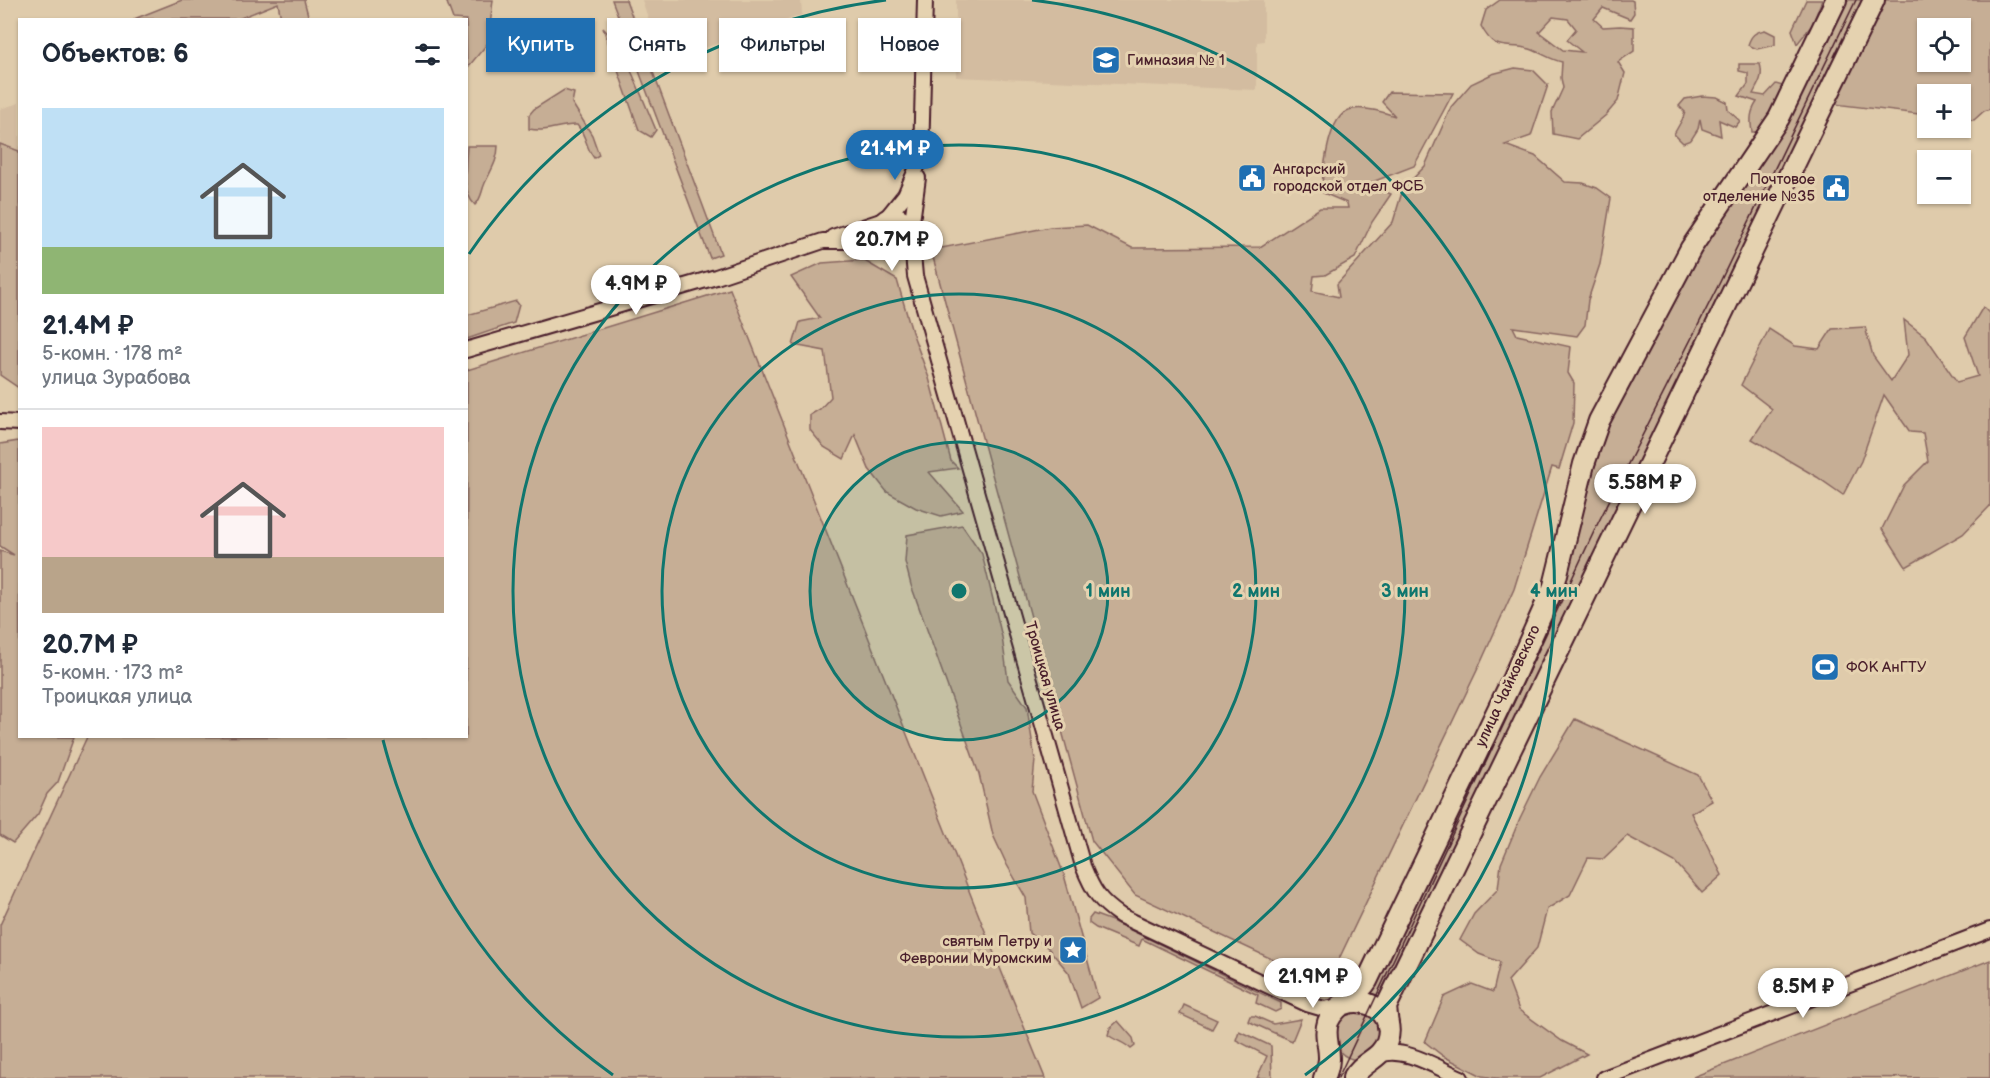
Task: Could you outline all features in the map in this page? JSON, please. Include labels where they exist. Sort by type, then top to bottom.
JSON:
[{"type":"main road","name":"улица Чайковского","points":[[1324,1078],[1330,1060],[1327,1037],[1330,1018],[1362,989],[1367,981],[1508,688],[1554,586],[1584,464],[1599,421],[1691,248],[1779,118],[1836,0]]},
{"type":"main road","points":[[1327,1037],[1335,1053],[1345,1060],[1364,1067],[1387,1042],[1386,1007],[1874,0]]},
{"type":"main road","points":[[1343,1005],[1353,1001],[1366,1002],[1377,1008],[1385,1020]]},
{"type":"street","points":[[915,276],[906,264],[879,239],[877,232],[907,192],[921,158],[925,0]]},
{"type":"street","name":"Троицкая улица","points":[[921,158],[911,231],[915,276],[1083,866],[1092,889],[1104,904],[1121,916],[1307,1004]]},
{"type":"street","points":[[468,349],[716,277],[896,215],[908,221],[911,231],[909,240],[900,248],[863,241],[823,241]]},
{"type":"street","points":[[0,422],[18,423]]},
{"type":"street","points":[[1604,1078],[1990,930]]},
{"type":"street","points":[[1307,1004],[1324,1009],[1343,1005]]},
{"type":"street","points":[[1307,1004],[1320,1018],[1327,1037]]},
{"type":"street","points":[[1385,1020],[1395,1041],[1410,1056]]},
{"type":"street","points":[[1364,1067],[1391,1051],[1410,1056],[1461,1078]]},
{"type":"shaded area","points":[[182,0],[304,0],[309,18],[281,18],[278,3],[240,18],[137,18]]},
{"type":"shaded area","points":[[446,0],[493,0],[491,18],[486,18],[486,45],[468,66],[468,18],[453,18]]},
{"type":"shaded area","points":[[612,0],[626,0],[633,18],[619,18]]},
{"type":"shaded area","points":[[642,0],[801,0],[802,15],[793,18],[719,18],[719,43],[707,47],[707,18],[648,18]]},
{"type":"shaded area","name":"Гимназия № 1","points":[[956,0],[1264,0],[1264,41],[1257,42],[1257,90],[956,77],[956,72],[961,72],[961,18],[956,18]]},
{"type":"shaded area","points":[[1500,0],[1633,1],[1634,13],[1630,19],[1603,8],[1594,19],[1603,27],[1634,27],[1634,51],[1618,62],[1625,73],[1618,101],[1606,115],[1577,139],[1553,134],[1552,112],[1563,88],[1562,62],[1530,49],[1502,46],[1492,41],[1481,26],[1486,10]],"holes":[[[1553,17],[1568,19],[1576,29],[1567,40],[1582,52],[1563,50],[1539,32]]]},
{"type":"shaded area","points":[[1806,0],[1822,0],[1812,25],[1797,44],[1792,30]]},
{"type":"shaded area","points":[[1846,0],[1867,0],[1380,1000],[1367,993],[1573,543],[1602,441],[1680,281]]},
{"type":"shaded area","points":[[1883,0],[1990,0],[1990,109],[1971,120],[1971,84],[1917,84],[1917,114],[1834,104]]},
{"type":"shaded area","points":[[1765,30],[1775,35],[1775,45],[1757,49],[1748,45],[1754,34]]},
{"type":"shaded area","points":[[1739,64],[1760,64],[1761,77],[1753,94],[1765,96],[1776,84],[1786,87],[1782,98],[1759,132],[1752,132],[1751,124],[1752,113],[1757,102],[1739,96],[1748,84],[1748,73],[1739,71]]},
{"type":"shaded area","points":[[1515,68],[1533,70],[1548,85],[1531,136],[1505,145],[1535,156],[1565,182],[1583,183],[1597,188],[1611,198],[1600,264],[1588,300],[1585,325],[1577,336],[1513,327],[1517,335],[1571,347],[1568,373],[1574,383],[1573,423],[1559,469],[1552,467],[1514,589],[1327,984],[1325,984],[1135,895],[1092,841],[931,250],[1050,227],[1087,225],[1132,248],[1260,247],[1320,208],[1348,208],[1347,203],[1321,192],[1328,144],[1337,120],[1344,113],[1353,109],[1363,109],[1395,116],[1382,102],[1389,92],[1453,93],[1414,166],[1367,184],[1391,194],[1372,222],[1355,258],[1325,275],[1314,276],[1312,291],[1339,297],[1337,284],[1393,222],[1403,189],[1425,166],[1451,107],[1471,84],[1492,74]]},
{"type":"shaded area","points":[[619,72],[631,72],[656,130],[651,137],[639,130]]},
{"type":"shaded area","points":[[639,72],[653,72],[721,254],[710,258]]},
{"type":"shaded area","points":[[564,90],[574,93],[572,103],[592,135],[599,155],[594,158],[577,125],[542,130],[529,129],[529,115],[534,109]]},
{"type":"shaded area","points":[[1702,96],[1717,97],[1727,102],[1728,110],[1740,121],[1735,127],[1719,120],[1721,136],[1702,129],[1700,119],[1698,129],[1691,140],[1683,143],[1674,134],[1685,112],[1679,106],[1685,99]]},
{"type":"shaded area","points":[[18,103],[18,375],[0,376],[0,109]]},
{"type":"shaded area","points":[[0,144],[18,151],[18,387],[0,375]]},
{"type":"shaded area","points":[[468,146],[498,146],[494,165],[475,205],[468,193]]},
{"type":"shaded area","points":[[890,222],[898,222],[904,228],[904,236],[898,242],[890,242],[884,236],[884,228]]},
{"type":"shaded area","points":[[863,260],[897,280],[912,332],[929,378],[951,461],[958,468],[929,472],[963,511],[941,516],[916,508],[887,492],[869,469],[855,435],[844,459],[824,447],[810,430],[810,415],[820,409],[831,397],[825,351],[793,345],[800,322],[820,318],[791,277],[822,263]]},
{"type":"shaded area","points":[[730,289],[1045,1078],[0,1078],[0,925],[87,738],[468,738],[468,370]]},
{"type":"shaded area","points":[[516,301],[519,305],[514,323],[468,339],[468,315]]},
{"type":"shaded area","points":[[1983,307],[1990,314],[1990,506],[1963,534],[1906,567],[1882,529],[1904,485],[1928,461],[1923,433],[1910,432],[1884,395],[1861,461],[1843,495],[1752,439],[1772,409],[1741,385],[1769,329],[1795,346],[1819,349],[1832,329],[1865,327],[1873,356],[1891,381],[1908,355],[1904,320],[1926,337],[1957,382],[1978,376],[1965,337]]},
{"type":"shaded area","points":[[18,441],[18,738],[74,738],[58,782],[47,794],[38,814],[13,843],[0,835],[0,551],[14,555],[0,546],[0,444]]},
{"type":"shaded area","points":[[962,525],[982,554],[1002,637],[1008,680],[1027,707],[1035,760],[1032,791],[1064,875],[1098,998],[1081,1008],[1069,973],[1048,948],[1029,933],[1026,898],[993,835],[979,774],[911,585],[905,562],[907,535]]},
{"type":"shaded area","points":[[1575,719],[1698,775],[1712,801],[1691,813],[1722,875],[1702,893],[1675,862],[1627,836],[1603,859],[1588,858],[1570,895],[1547,909],[1537,948],[1508,981],[1519,1010],[1562,1041],[1587,1054],[1540,1078],[1482,1076],[1443,1056],[1425,1042],[1444,997],[1472,984],[1493,992],[1500,962],[1479,954],[1460,940],[1474,914],[1498,889],[1501,864],[1520,818],[1540,777]]},
{"type":"shaded area","points":[[1093,914],[1112,921],[1281,1003],[1281,1009],[1275,1012],[1256,1003],[1258,995],[1142,939],[1139,946],[1096,928],[1089,923]]},
{"type":"shaded area","points":[[1990,960],[1990,1078],[1693,1077]]},
{"type":"shaded area","points":[[1184,1005],[1217,1020],[1212,1029],[1180,1014]]},
{"type":"shaded area","points":[[1352,1005],[1385,1024],[1385,1038],[1359,1060],[1343,1055],[1330,1031]]},
{"type":"shaded area","points":[[1250,1016],[1273,1024],[1301,1019],[1292,1041],[1248,1021]]},
{"type":"shaded area","points":[[1118,1021],[1133,1038],[1135,1046],[1131,1049],[1108,1035],[1110,1028]]},
{"type":"shaded area","points":[[1239,1031],[1271,1046],[1272,1078],[1257,1078],[1267,1056],[1236,1040]]},
{"type":"tram line","points":[[1338,1078],[1598,523],[1720,282],[1856,0]]},
{"type":"place","name":"Гимназия № 1","points":[[1106,60]]},
{"type":"place","name":"Ангарский городской отдел ФСБ","points":[[1252,178]]},
{"type":"place","name":"Почтовое отделение №35","points":[[1836,188]]},
{"type":"place","name":"ФОК АнГТУ","points":[[1825,667]]},
{"type":"place","name":"святым Петру и Февронии Муромским","points":[[1073,950]]}]
